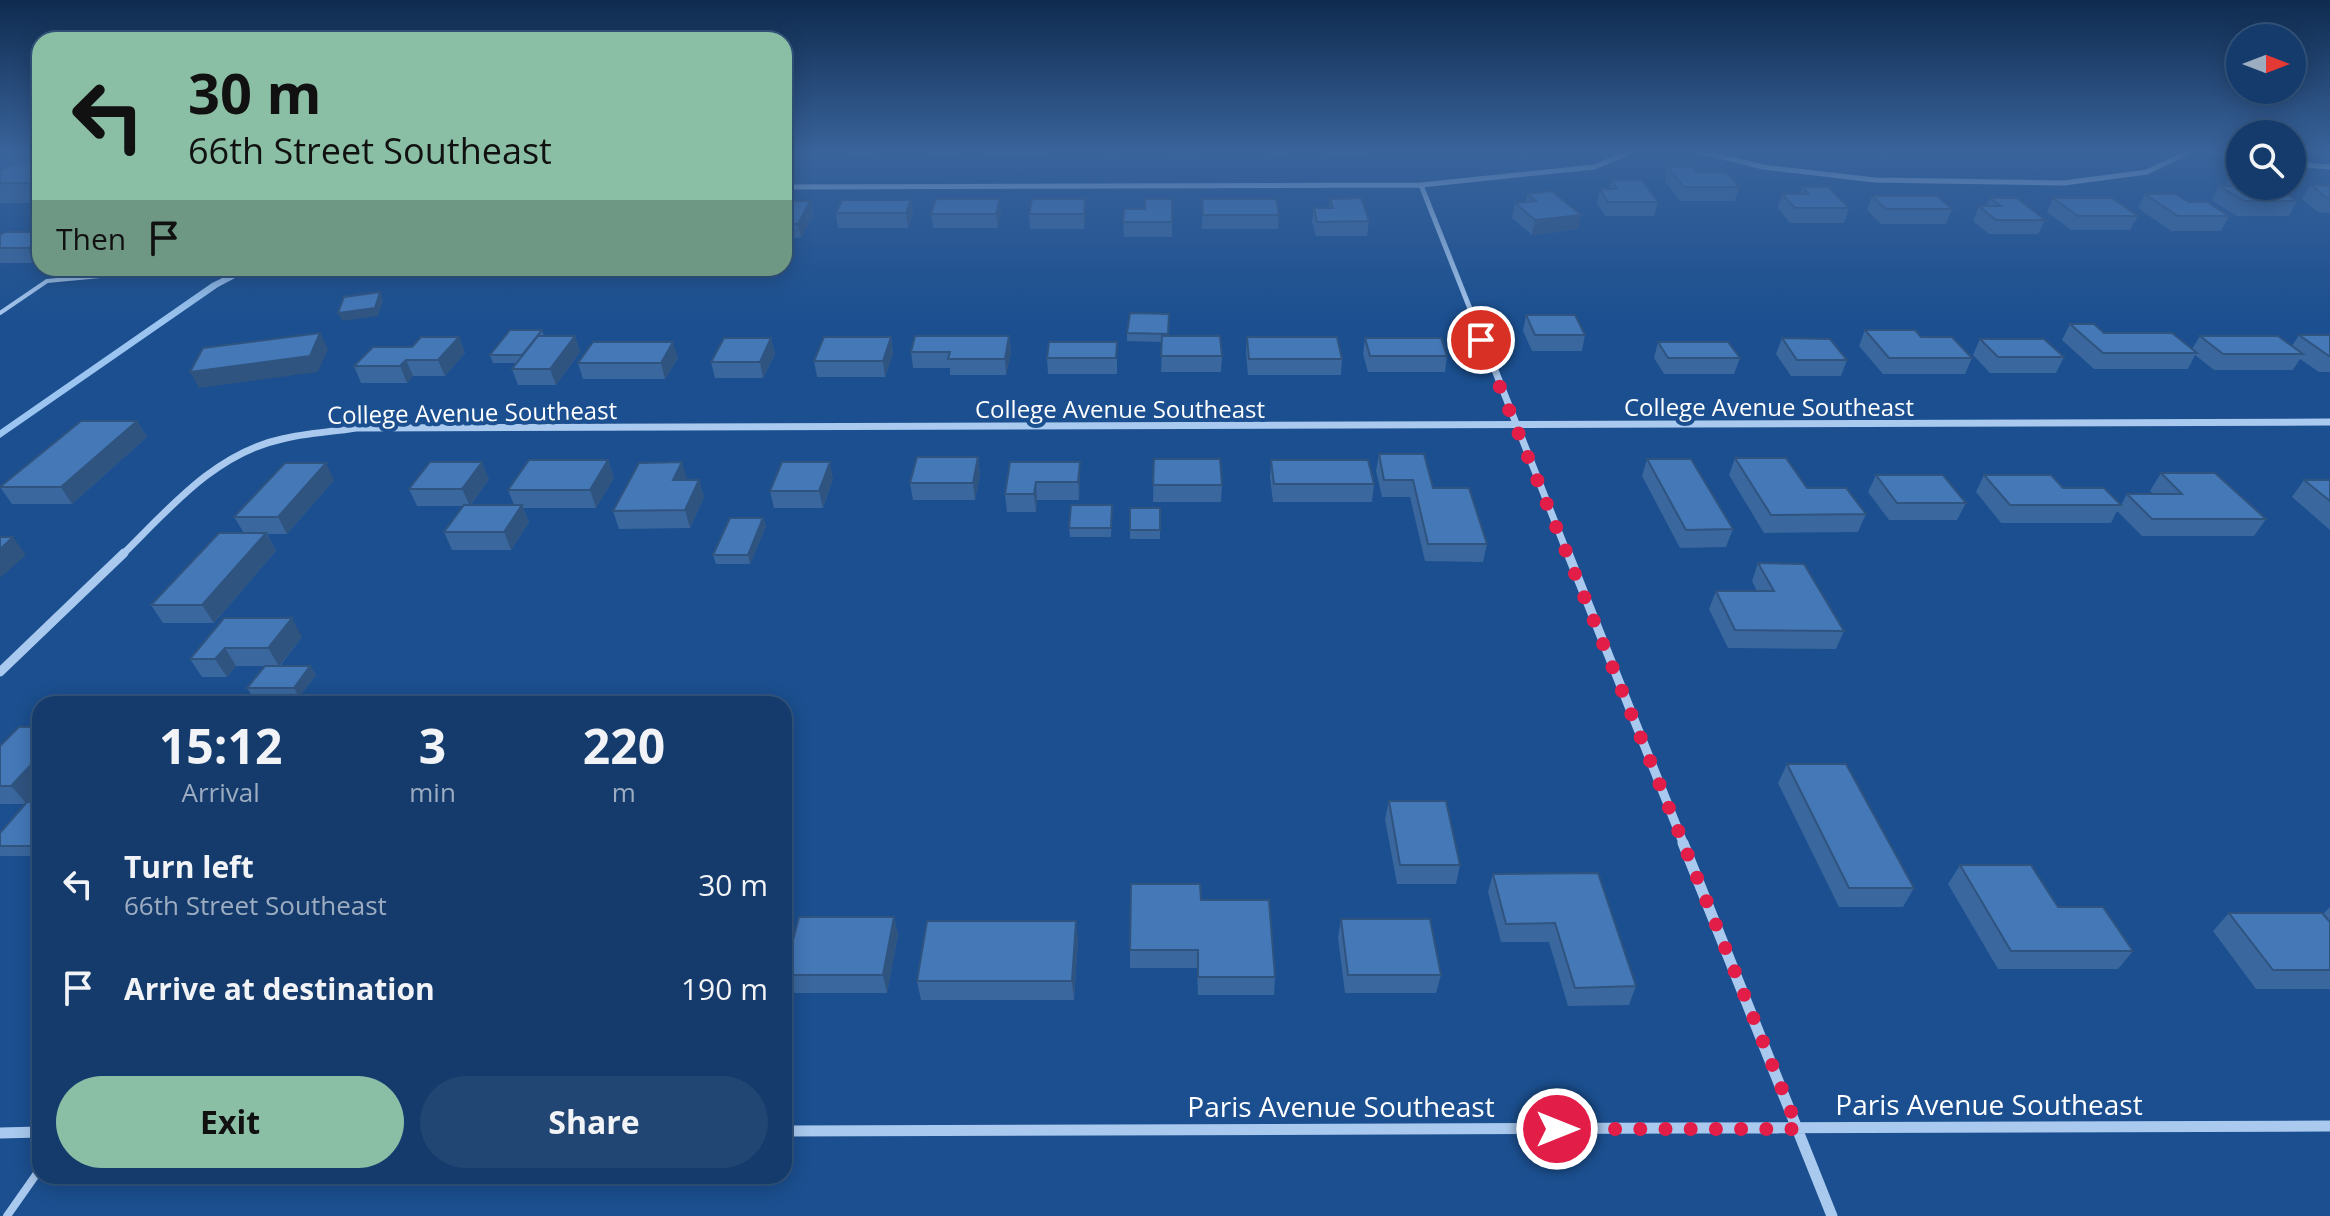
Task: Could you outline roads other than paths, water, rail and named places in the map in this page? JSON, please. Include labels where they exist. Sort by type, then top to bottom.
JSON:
[{"type":"street","points":[[1430,209],[1832,1216]]},
{"type":"street","name":"College Avenue Southeast","points":[[0,672],[203,477],[252,449],[313,432],[372,428],[2330,422]]},
{"type":"street","name":"Paris Avenue Southeast","points":[[792,1131],[2330,1126]]},
{"type":"street","points":[[0,1133],[32,1132]]},
{"type":"lane","points":[[0,313],[47,281],[101,276]]},
{"type":"lane","points":[[7,1216],[32,1180]]},
{"type":"waterway","points":[[0,435],[215,285],[234,276]]}]
